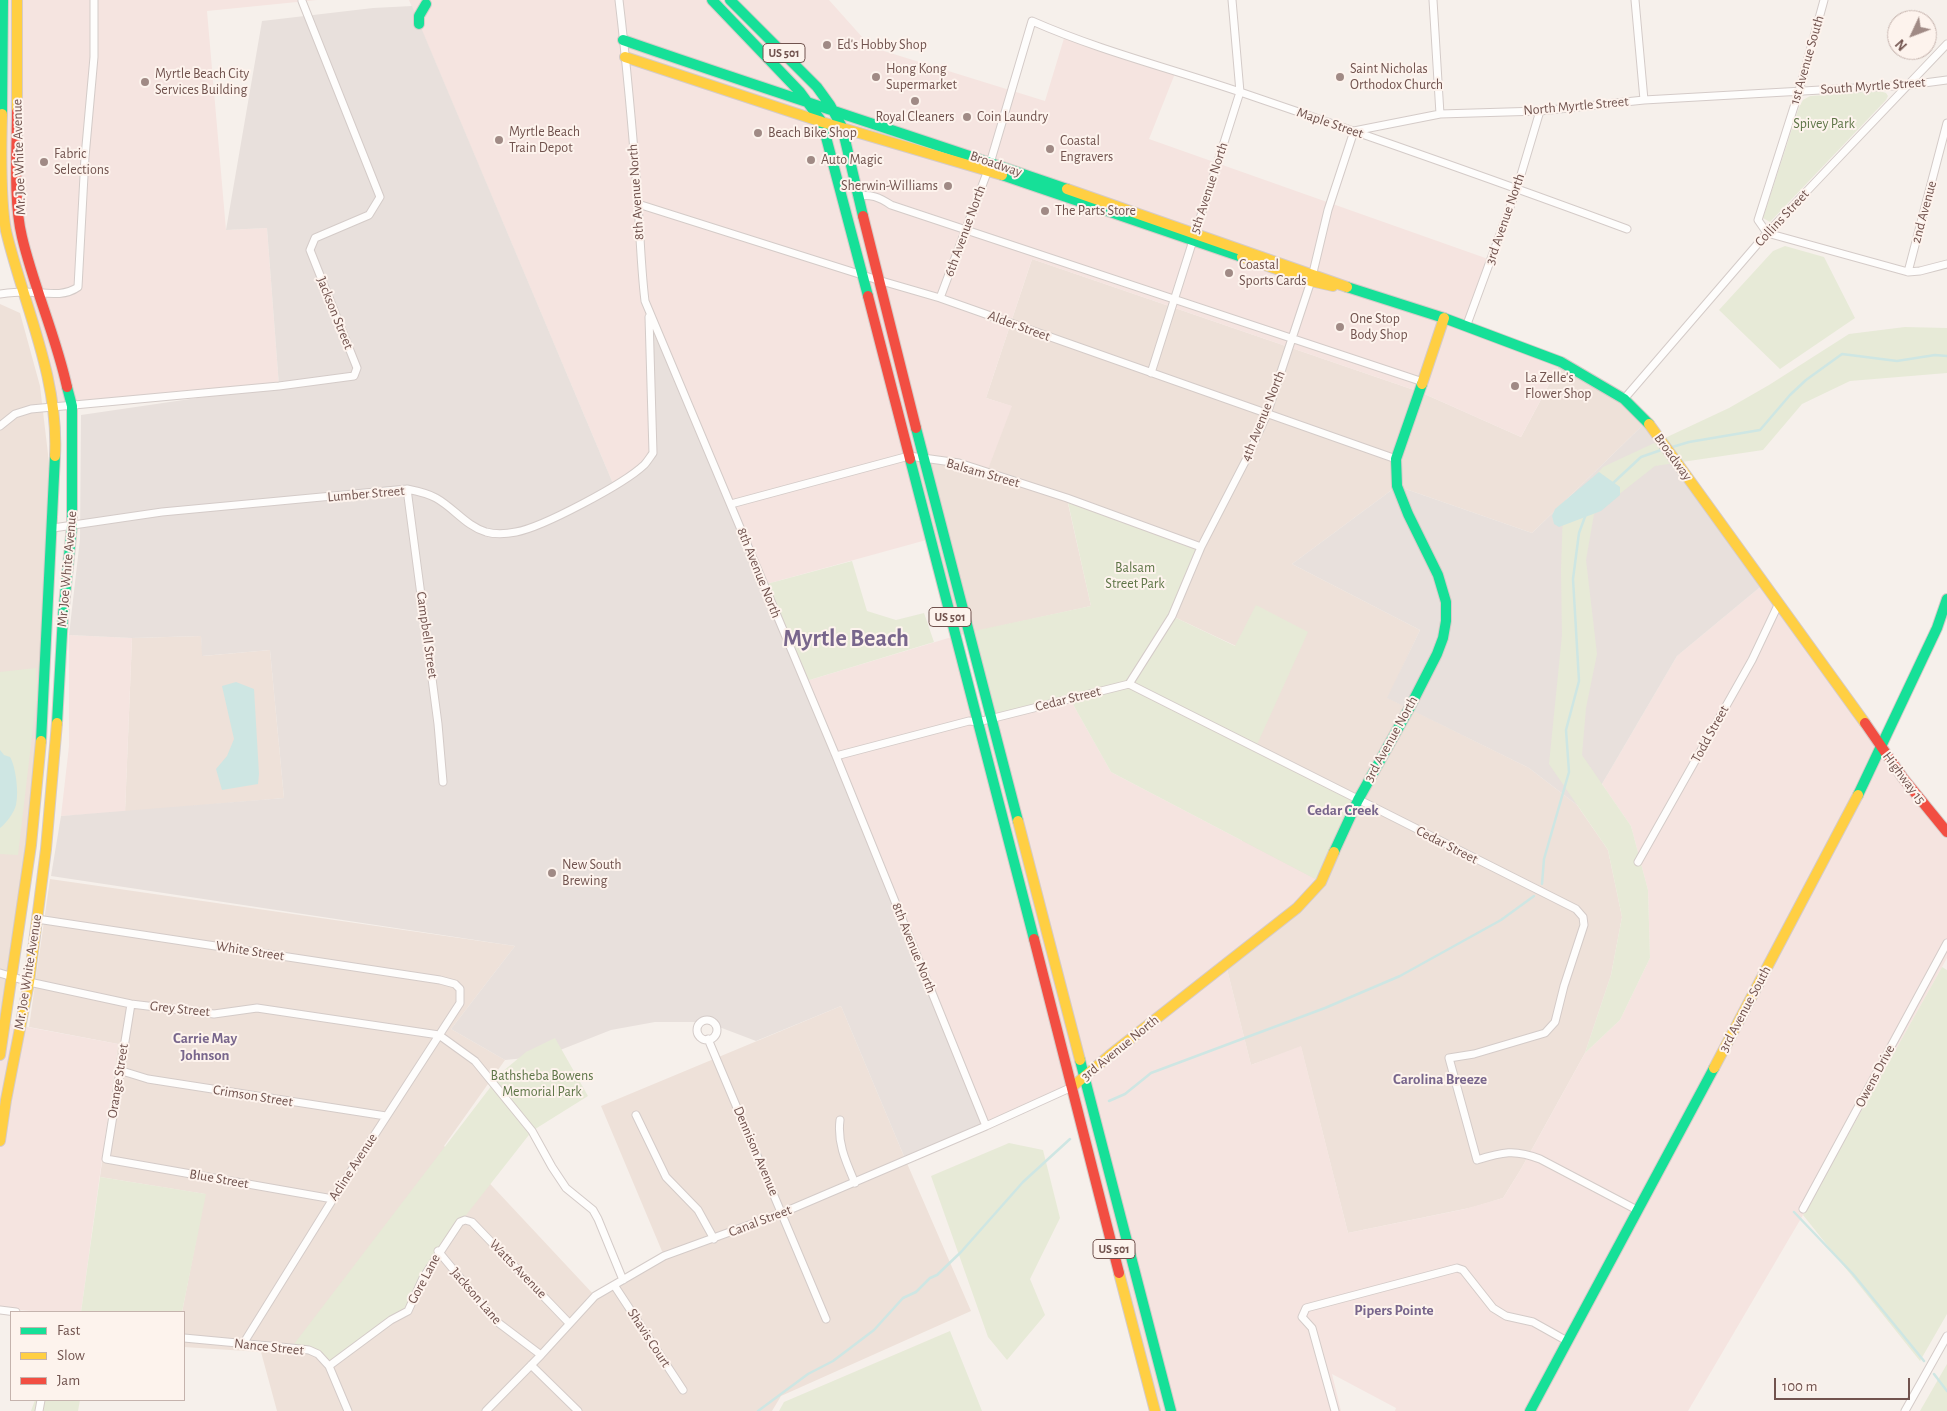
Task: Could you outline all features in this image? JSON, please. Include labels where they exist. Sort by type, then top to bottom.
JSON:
[{"type":"main road","name":"Mr. Joe White Avenue","points":[[0,1055],[31,845],[41,747],[56,439],[50,381],[5,229],[1,185],[2,0]]},
{"type":"main road","name":"Mr. Joe White Avenue","points":[[0,1141],[29,982],[37,919],[56,741],[63,616],[72,526],[72,406],[62,362],[47,322],[22,236],[17,188],[17,0]]},
{"type":"main road","name":"US 501","points":[[712,0],[797,89],[822,122],[1155,1411]]},
{"type":"main road","name":"US 501","points":[[730,0],[818,87],[842,128],[878,280],[1171,1411]]},
{"type":"main road","points":[[420,24],[419,16],[426,4]]},
{"type":"main road","points":[[1,19],[17,16]]},
{"type":"main road","points":[[2,33],[17,31]]},
{"type":"main road","name":"Broadway","points":[[623,40],[1312,278],[1444,318],[1562,362],[1624,399],[1647,421],[1880,746]]},
{"type":"main road","name":"Broadway","points":[[625,57],[842,128],[989,166]]},
{"type":"main road","name":"3rd Avenue North","points":[[1072,1087],[1297,908],[1321,882],[1358,800],[1437,654],[1446,621],[1446,602],[1438,575],[1408,514],[1397,486],[1396,459],[1444,318]]},
{"type":"main road","name":"3rd Avenue South","points":[[1530,1411],[1806,896],[1869,774],[1880,746],[1937,628],[1947,600]]},
{"type":"main road","name":"Highway 15","points":[[1880,746],[1903,778],[1947,832]]},
{"type":"street","points":[[0,294],[23,292],[65,293],[73,291],[80,281],[85,157],[94,57],[94,0]]},
{"type":"street","name":"8th Avenue North","points":[[619,0],[645,301],[836,756],[986,1126]]},
{"type":"street","name":"5th Avenue North","points":[[1150,373],[1240,92],[1232,0]]},
{"type":"street","points":[[1434,0],[1440,114]]},
{"type":"street","points":[[1635,0],[1644,100]]},
{"type":"street","name":"1st Avenue South","points":[[1767,233],[1758,220],[1799,91],[1824,0]]},
{"type":"street","name":"Jackson Street","points":[[0,426],[16,414],[31,409],[280,386],[354,376],[357,368],[310,250],[315,238],[370,215],[380,196],[302,2]]},
{"type":"street","name":"Maple Street","points":[[1032,21],[1065,35],[1354,131],[1628,229]]},
{"type":"street","name":"6th Avenue North","points":[[940,298],[989,166],[1032,21]]},
{"type":"street","name":"Collins Street","points":[[1624,399],[1767,233],[1947,44]]},
{"type":"street","name":"South Myrtle Street","points":[[1799,91],[1909,85],[1947,80]]},
{"type":"street","name":"North Myrtle Street","points":[[1354,131],[1440,114],[1540,111],[1644,100],[1799,91]]},
{"type":"street","name":"3rd Avenue North","points":[[1466,327],[1517,188],[1540,111]]},
{"type":"street","name":"2nd Avenue","points":[[1908,272],[1947,123]]},
{"type":"street","name":"4th Avenue North","points":[[1129,684],[1172,616],[1201,547],[1248,456],[1266,414],[1312,278],[1328,210],[1354,131]]},
{"type":"street","points":[[857,196],[868,195],[880,198],[890,204],[1423,382]]},
{"type":"street","name":"Alder Street","points":[[638,204],[940,298],[1396,459]]},
{"type":"street","points":[[1767,233],[1908,272],[1920,272],[1947,264]]},
{"type":"street","name":"Lumber Street","points":[[53,528],[162,512],[407,489],[422,492],[436,499],[471,525],[486,532],[501,534],[518,532],[555,517],[614,486],[645,465],[652,453],[648,310]]},
{"type":"street","name":"Balsam Street","points":[[730,504],[909,456],[959,463],[1066,498],[1201,547]]},
{"type":"street","name":"Campbell Street","points":[[407,489],[438,724],[443,782]]},
{"type":"street","name":"Todd Street","points":[[1638,862],[1752,660],[1779,604]]},
{"type":"street","name":"Cedar Street","points":[[836,756],[969,721],[978,722],[1129,684],[1576,909],[1583,917],[1584,925],[1564,986],[1555,1022],[1545,1033],[1474,1054],[1449,1058],[1477,1160],[1508,1152],[1523,1152],[1637,1210]]},
{"type":"street","name":"White Street","points":[[37,919],[440,980],[455,984],[460,989]]},
{"type":"street","name":"Owens Drive","points":[[1803,1209],[1947,943]]},
{"type":"street","name":"Grey Street","points":[[0,973],[29,982],[131,1004],[214,1014],[257,1008],[439,1035]]},
{"type":"street","name":"Acline Avenue","points":[[243,1344],[333,1199],[460,1003],[460,989]]},
{"type":"street","name":"Orange Street","points":[[106,1159],[122,1071],[131,1004]]},
{"type":"street","points":[[439,1035],[475,1060],[532,1131],[566,1188],[593,1210],[623,1280]]},
{"type":"street","name":"Dennison Avenue","points":[[708,1039],[826,1319]]},
{"type":"street","name":"Crimson Street","points":[[122,1071],[148,1079],[386,1116]]},
{"type":"street","name":"Canal Street","points":[[486,1411],[595,1296],[664,1256],[714,1239],[855,1183],[1072,1087]]},
{"type":"street","points":[[636,1115],[666,1177],[698,1210],[714,1239]]},
{"type":"street","points":[[840,1120],[838,1134],[855,1183]]},
{"type":"street","name":"Blue Street","points":[[106,1159],[333,1199]]},
{"type":"street","name":"Gore Lane","points":[[329,1366],[391,1320],[408,1312],[422,1278],[438,1252],[460,1222],[465,1220]]},
{"type":"street","name":"Watts Avenue","points":[[465,1220],[472,1222],[569,1322]]},
{"type":"street","name":"Jackson Lane","points":[[438,1252],[496,1322],[541,1355]]},
{"type":"street","points":[[1335,1411],[1312,1328],[1302,1317],[1306,1308],[1456,1268],[1462,1270],[1493,1308],[1506,1316],[1533,1322],[1567,1341]]},
{"type":"street","name":"Shavis Court","points":[[614,1285],[683,1390]]},
{"type":"street","points":[[1905,1411],[1947,1336]]},
{"type":"street","name":"Nance Street","points":[[185,1338],[309,1350],[318,1354],[329,1366],[348,1411]]},
{"type":"street","points":[[531,1365],[578,1411]]},
{"type":"shaded area","points":[[3,0],[317,0],[207,11],[226,230],[267,228],[279,386],[53,407],[5,229]]},
{"type":"shaded area","points":[[409,0],[829,0],[871,47],[1045,101],[1065,35],[1176,71],[1149,139],[1491,260],[1466,327],[1561,362],[1521,437],[1420,392],[1032,259],[986,398],[1012,406],[987,472],[909,456],[930,539],[763,585],[653,453],[645,465],[614,486]]},
{"type":"shaded area","points":[[412,6],[614,486],[645,465],[653,453],[648,310],[986,1126],[906,1161],[841,1006],[756,1041],[706,1022],[655,1022],[611,1030],[545,1056],[505,1060],[451,1029],[515,946],[51,876],[61,816],[284,798],[270,650],[202,656],[201,636],[132,638],[69,635],[80,539],[81,415],[279,386],[267,228],[226,230],[262,21],[373,8]]},
{"type":"shaded area","points":[[1032,259],[1420,392],[1521,437],[1561,362],[1624,399],[1647,421],[1532,533],[1397,486],[1292,564],[1420,630],[1388,698],[1529,768],[1577,805],[1608,850],[1622,917],[1611,975],[1585,1053],[1503,1198],[1474,1207],[1348,1233],[1301,1047],[1251,1065],[1225,961],[1255,749],[1236,646],[1172,616],[1067,499],[1091,606],[955,636],[909,456],[1011,406],[986,398]]},
{"type":"shaded area","points":[[0,304],[20,313],[40,386],[48,454],[53,528],[41,740],[0,1036]]},
{"type":"shaded area","points":[[1647,421],[1765,583],[1677,656],[1602,784],[1577,805],[1529,768],[1387,698],[1420,630],[1292,564],[1397,486],[1532,533]]},
{"type":"shaded area","points":[[1765,583],[1880,746],[1947,826],[1947,958],[1803,1215],[1688,1411],[1395,1411],[1396,1408],[1332,1374],[1341,1411],[1156,1411],[1072,1087],[986,1127],[803,682],[955,636],[978,722],[1070,699],[1111,772],[1321,882],[1225,961],[1251,1065],[1301,1046],[1348,1233],[1465,1209],[1503,1198],[1585,1053],[1620,1020],[1650,958],[1648,890],[1631,826],[1602,784],[1677,656]]},
{"type":"shaded area","points":[[69,635],[132,638],[125,812],[61,816],[69,746]]},
{"type":"shaded area","points":[[201,636],[203,656],[270,650],[284,798],[125,812],[132,638]]},
{"type":"shaded area","points":[[50,879],[515,946],[451,1029],[505,1060],[444,1146],[480,1173],[595,1296],[664,1256],[601,1106],[841,1006],[971,1311],[781,1396],[772,1411],[277,1411],[261,1352],[185,1347],[185,1311],[182,1311],[205,1194],[100,1177],[118,1044],[29,1027]]},
{"type":"shaded area","points":[[6,1023],[118,1044],[81,1311],[32,1311],[0,1308],[0,1055]]},
{"type":"green space","name":"Spivey Park","points":[[1880,91],[1888,96],[1886,100],[1770,222],[1763,218],[1799,107],[1803,100],[1810,96]]},
{"type":"green space","points":[[1785,246],[1824,257],[1855,318],[1780,369],[1719,310],[1773,251]]},
{"type":"green space","points":[[1905,327],[1947,328],[1947,373],[1850,381],[1802,404],[1763,450],[1655,466],[1594,514],[1586,560],[1597,654],[1586,708],[1582,755],[1631,826],[1648,890],[1650,958],[1620,1020],[1585,1053],[1611,975],[1622,917],[1608,850],[1549,764],[1562,635],[1561,570],[1563,511],[1603,467],[1729,408],[1849,334]]},
{"type":"green space","name":"Balsam Street Park","points":[[1067,498],[1201,547],[1172,616],[1235,646],[1256,605],[1308,632],[1255,749],[1358,800],[1321,882],[1111,772],[1070,699],[993,718],[969,632],[1091,606]]},
{"type":"green space","points":[[852,561],[867,611],[896,620],[924,613],[934,642],[803,682],[763,585]]},
{"type":"green space","points":[[36,668],[37,693],[18,855],[0,854],[0,672]]},
{"type":"green space","points":[[1942,967],[1947,970],[1947,1314],[1920,1361],[1803,1215]]},
{"type":"green space","name":"Bathsheba Bowens Memorial Park","points":[[555,1038],[588,1096],[532,1131],[438,1251],[408,1311],[329,1366],[309,1350],[291,1348],[502,1072],[526,1052]]},
{"type":"green space","points":[[1009,1143],[1043,1150],[1060,1218],[1030,1279],[1045,1315],[1007,1360],[988,1337],[931,1176]]},
{"type":"green space","points":[[100,1177],[206,1194],[182,1311],[81,1311]]},
{"type":"green space","points":[[950,1331],[982,1411],[779,1411],[784,1402]]},
{"type":"green space","points":[[1947,1364],[1947,1411],[1920,1411]]},
{"type":"green space","points":[[35,1401],[80,1401],[78,1411],[31,1411]]},
{"type":"water","points":[[1599,472],[1620,487],[1620,495],[1601,511],[1559,527],[1554,524],[1552,516],[1555,509]]},
{"type":"water","points":[[236,682],[254,689],[258,784],[222,790],[216,769],[227,756],[234,739],[222,686]]},
{"type":"water","points":[[0,750],[4,755],[10,757],[12,761],[17,794],[14,811],[0,828]]},
{"type":"waterway","points":[[1669,448],[1689,442],[1760,430],[1790,395],[1806,380],[1842,354],[1897,361],[1935,355],[1947,356]]},
{"type":"waterway","points":[[1612,484],[1641,457],[1664,449]]},
{"type":"waterway","points":[[1542,884],[1544,859],[1569,772],[1566,730],[1579,681],[1573,579],[1579,533],[1586,514]]},
{"type":"waterway","points":[[1109,1101],[1125,1094],[1151,1073],[1325,1008],[1400,976],[1501,920],[1534,896]]},
{"type":"waterway","points":[[758,1411],[808,1374],[833,1361],[874,1330],[903,1298],[916,1292],[961,1252],[1023,1182],[1070,1139]]},
{"type":"waterway","points":[[1794,1212],[1853,1274],[1924,1361]]},
{"type":"waterway","points":[[1934,1374],[1947,1391]]},
{"type":"traffic: fast","points":[[2,114],[3,0]]},
{"type":"traffic: fast","points":[[712,0],[800,92],[822,122],[868,296]]},
{"type":"traffic: fast","points":[[730,0],[817,87],[830,105],[842,127],[863,216]]},
{"type":"traffic: fast","points":[[419,24],[419,16],[426,4]]},
{"type":"traffic: fast","points":[[623,40],[1067,189]]},
{"type":"traffic: fast","points":[[1002,175],[1242,257]]},
{"type":"traffic: fast","points":[[1347,287],[1444,318],[1561,362],[1624,399],[1649,424]]},
{"type":"traffic: fast","points":[[1334,852],[1358,800],[1410,707],[1443,638],[1446,621],[1446,602],[1438,575],[1408,514],[1397,486],[1396,459],[1422,384]]},
{"type":"traffic: fast","points":[[57,723],[63,616],[72,526],[72,406],[67,387]]},
{"type":"traffic: fast","points":[[916,428],[1018,821]]},
{"type":"traffic: fast","points":[[41,741],[55,456]]},
{"type":"traffic: fast","points":[[910,459],[1034,939]]},
{"type":"traffic: fast","points":[[1858,795],[1937,628],[1947,599]]},
{"type":"traffic: fast","points":[[1080,1060],[1171,1411]]},
{"type":"traffic: fast","points":[[1530,1411],[1714,1068]]},
{"type":"traffic: slow","points":[[17,0],[17,112]]},
{"type":"traffic: slow","points":[[625,57],[822,122],[1002,175]]},
{"type":"traffic: slow","points":[[2,114],[2,189],[6,231],[46,370],[52,398],[55,456]]},
{"type":"traffic: slow","points":[[1067,189],[1347,287]]},
{"type":"traffic: slow","points":[[1242,257],[1311,281],[1333,286]]},
{"type":"traffic: slow","points":[[1422,384],[1444,318]]},
{"type":"traffic: slow","points":[[1649,424],[1865,723]]},
{"type":"traffic: slow","points":[[0,1141],[29,982],[46,849],[57,723]]},
{"type":"traffic: slow","points":[[0,1055],[31,845],[41,741]]},
{"type":"traffic: slow","points":[[1714,1068],[1858,795]]},
{"type":"traffic: slow","points":[[1018,821],[1080,1060]]},
{"type":"traffic: slow","points":[[1072,1087],[1297,908],[1321,882],[1334,852]]},
{"type":"traffic: slow","points":[[1119,1273],[1155,1411]]},
{"type":"traffic: jam","points":[[17,112],[16,175],[19,223],[27,256],[57,349],[67,387]]},
{"type":"traffic: jam","points":[[863,216],[916,428]]},
{"type":"traffic: jam","points":[[868,296],[910,459]]},
{"type":"traffic: jam","points":[[1865,723],[1903,778],[1947,832]]},
{"type":"traffic: jam","points":[[1034,939],[1119,1273]]},
{"type":"place","name":"Ed's Hobby Shop","points":[[827,45]]},
{"type":"place","name":"Hong Kong Supermarket","points":[[876,77]]},
{"type":"place","name":"Saint Nicholas Orthodox Church","points":[[1340,77]]},
{"type":"place","name":"Myrtle Beach City Services Building","points":[[145,82]]},
{"type":"place","name":"Royal Cleaners","points":[[915,101]]},
{"type":"place","name":"Coin Laundry","points":[[967,117]]},
{"type":"place","name":"Beach Bike Shop","points":[[758,133]]},
{"type":"place","name":"Myrtle Beach Train Depot","points":[[499,140]]},
{"type":"place","name":"Coastal Engravers","points":[[1050,149]]},
{"type":"place","name":"Auto Magic","points":[[811,160]]},
{"type":"place","name":"Fabric Selections","points":[[44,162]]},
{"type":"place","name":"Sherwin-Williams","points":[[948,186]]},
{"type":"place","name":"The Parts Store","points":[[1045,211]]},
{"type":"place","name":"Coastal Sports Cards","points":[[1229,273]]},
{"type":"place","name":"One Stop Body Shop","points":[[1340,327]]},
{"type":"place","name":"La Zelle's Flower Shop","points":[[1515,386]]},
{"type":"place","name":"New South Brewing","points":[[552,873]]},
{"type":"district","name":"Myrtle Beach","points":[[846,639]]},
{"type":"district","name":"Cedar Creek","points":[[1343,810]]},
{"type":"district","name":"Carrie May Johnson","points":[[205,1046]]},
{"type":"district","name":"Carolina Breeze","points":[[1440,1079]]},
{"type":"district","name":"Pipers Pointe","points":[[1394,1310]]}]
